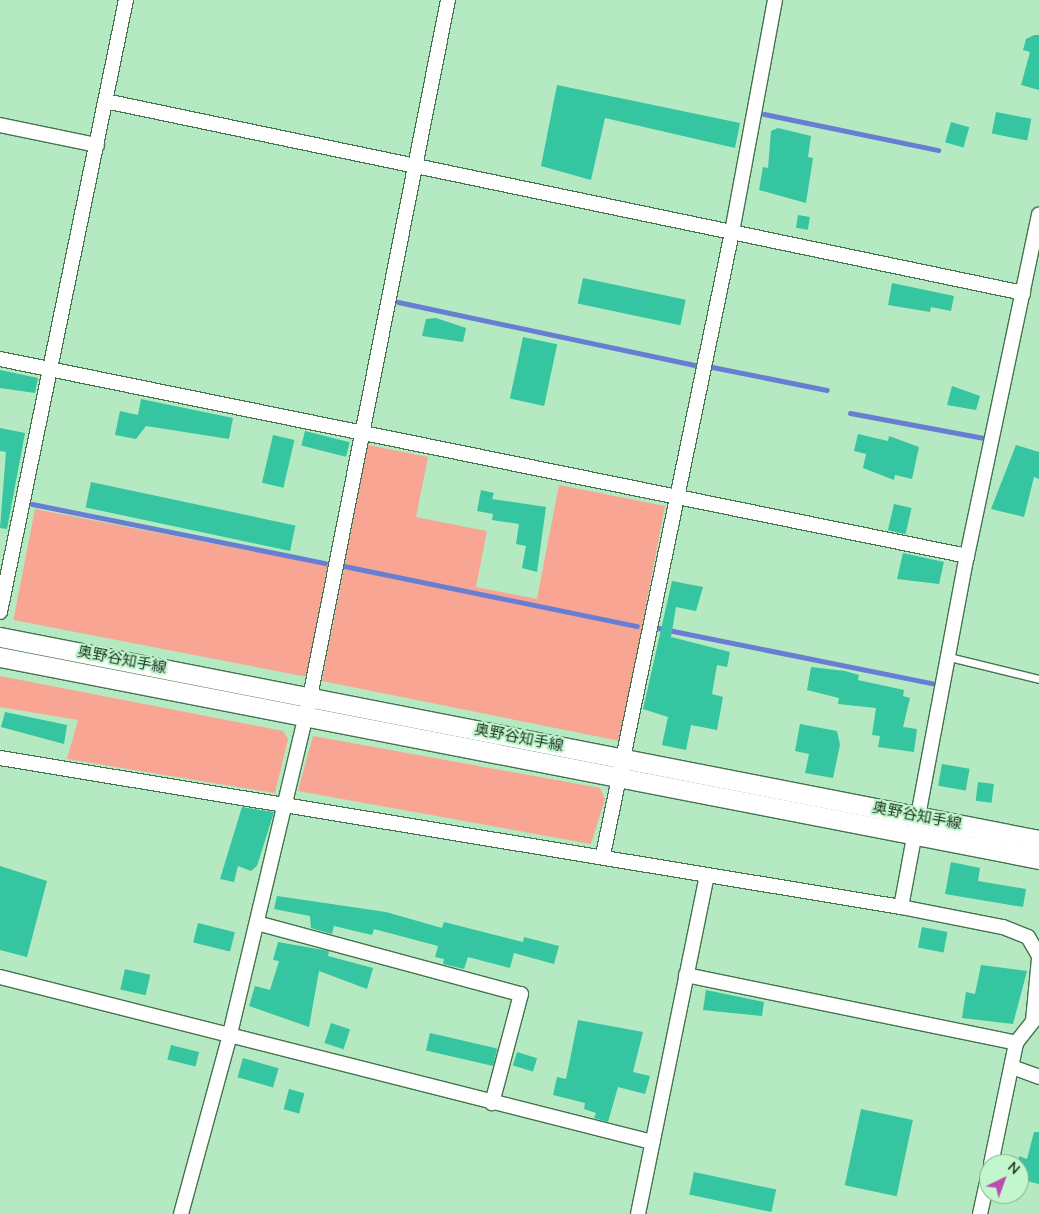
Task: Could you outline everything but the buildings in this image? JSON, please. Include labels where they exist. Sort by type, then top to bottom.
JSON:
[{"type":"main road","name":"奥野谷知手線","points":[[0,637],[1039,840]]},
{"type":"main road","name":"奥野谷知手線","points":[[0,657],[1039,859]]},
{"type":"street","points":[[0,612],[52,369],[126,0]]},
{"type":"street","points":[[181,1214],[229,1038],[306,716],[448,0]]},
{"type":"street","points":[[602,856],[675,498],[732,232],[774,0]]},
{"type":"street","points":[[105,101],[1023,293]]},
{"type":"street","points":[[0,125],[97,145]]},
{"type":"street","points":[[902,907],[967,556],[1039,214]]},
{"type":"street","points":[[0,359],[967,556]]},
{"type":"street","points":[[0,758],[902,907],[1004,928],[1028,937],[1039,958],[1033,1021],[1016,1043],[993,1154]]},
{"type":"street","points":[[638,1214],[707,876]]},
{"type":"street","points":[[257,924],[521,994],[492,1103]]},
{"type":"street","points":[[686,975],[1016,1043]]},
{"type":"street","points":[[0,976],[229,1038],[652,1142]]},
{"type":"street","points":[[1012,1067],[1039,1077]]},
{"type":"lane","points":[[949,657],[1039,678]]},
{"type":"shaded area","points":[[368,445],[428,457],[416,517],[487,531],[476,587],[537,599],[559,485],[665,506],[620,741],[322,681]]},
{"type":"shaded area","points":[[35,509],[328,566],[306,677],[13,620]]},
{"type":"shaded area","points":[[0,676],[283,731],[288,739],[275,793],[67,759],[78,720],[0,707]]},
{"type":"shaded area","points":[[313,736],[600,788],[605,799],[591,844],[298,791]]},
{"type":"waterway","points":[[764,114],[938,150]]},
{"type":"waterway","points":[[398,302],[694,365]]},
{"type":"waterway","points":[[712,367],[827,390]]},
{"type":"waterway","points":[[850,413],[984,438]]},
{"type":"waterway","points":[[32,504],[325,563]]},
{"type":"waterway","points":[[344,566],[637,626]]},
{"type":"waterway","points":[[658,628],[936,684]]}]
